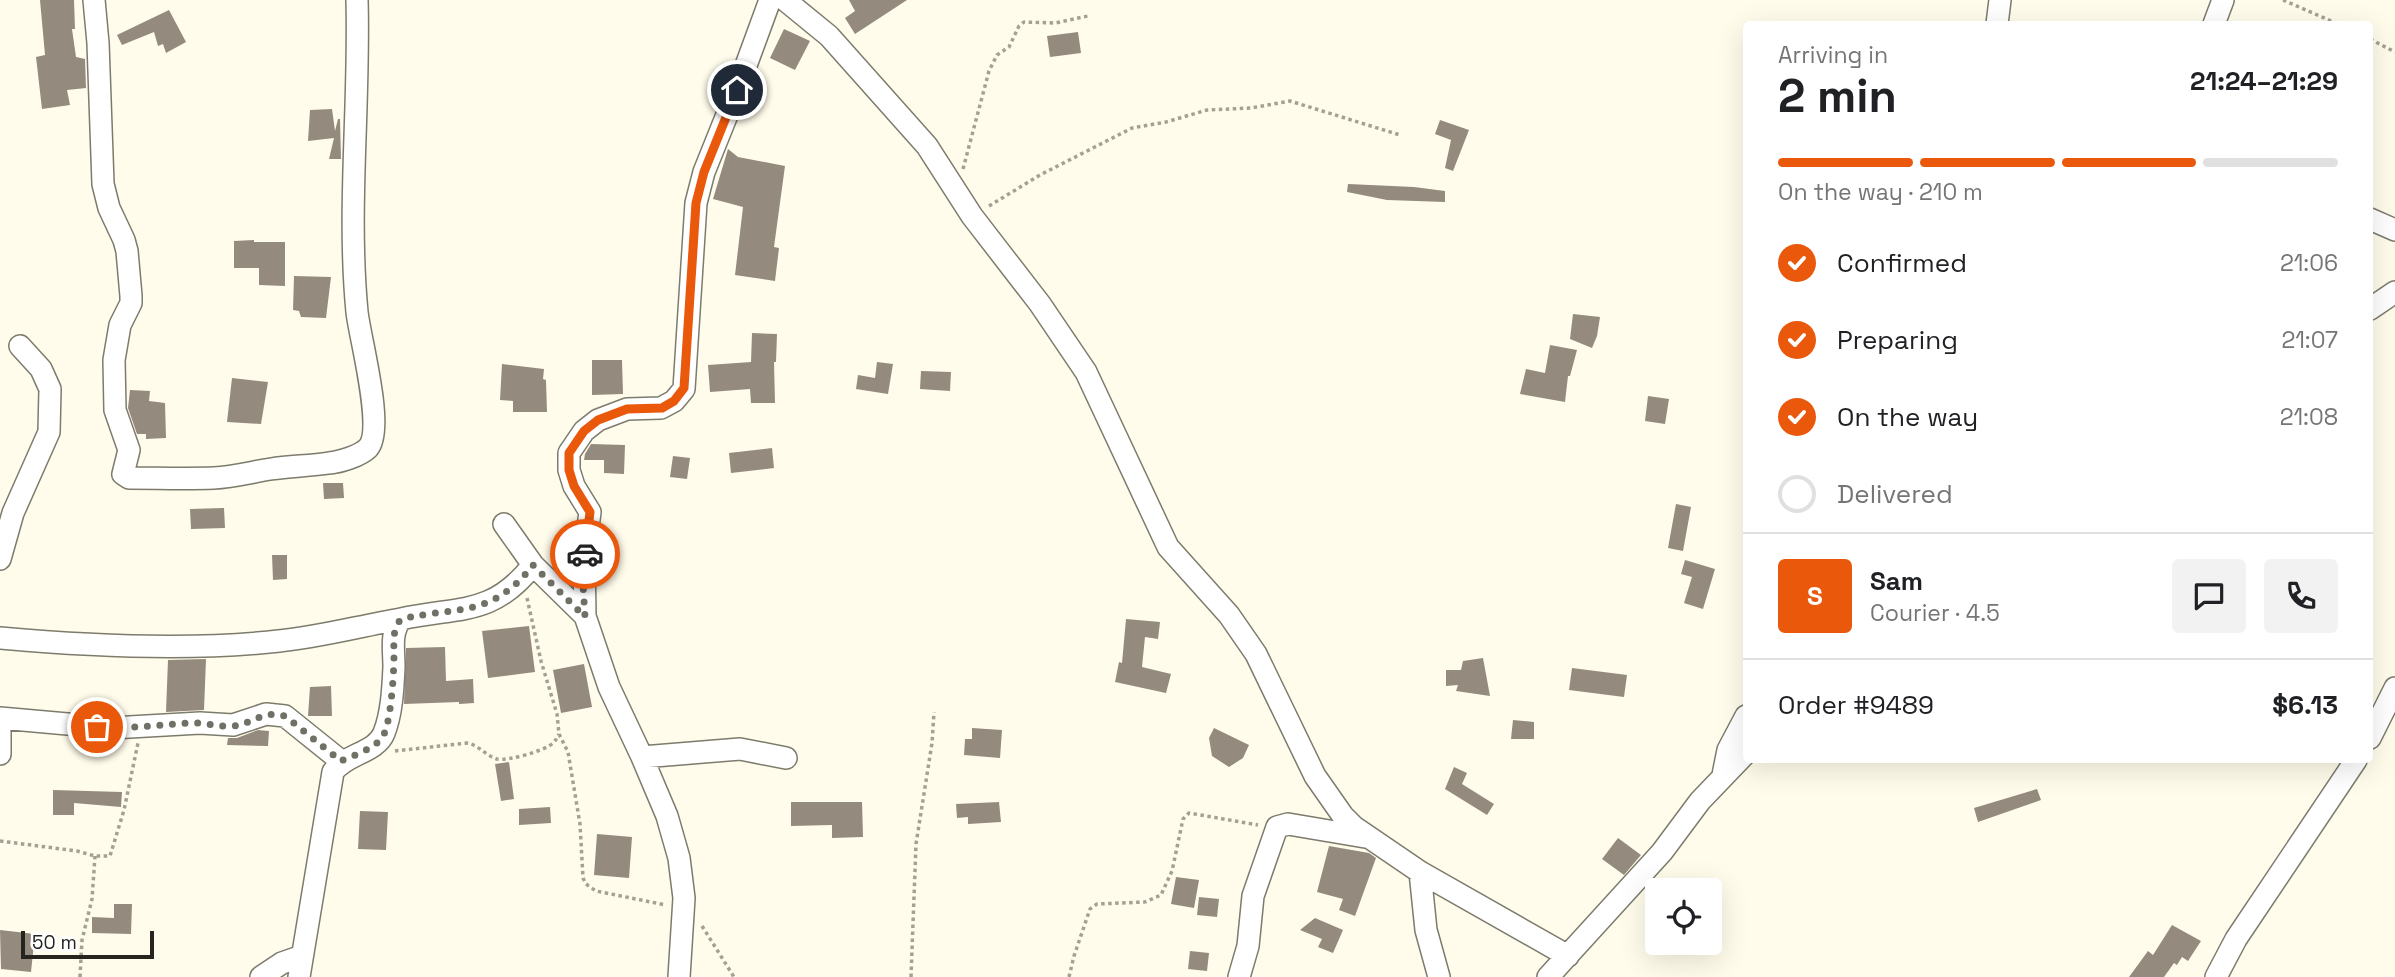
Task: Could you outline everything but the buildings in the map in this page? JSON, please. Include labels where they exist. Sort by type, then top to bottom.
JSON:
[{"type":"street","points":[[94,0],[103,184],[109,208],[127,251],[131,296],[131,303],[120,325],[114,360],[116,410],[129,450],[123,474],[129,478],[215,478],[330,463],[350,458],[368,449],[372,439],[373,401],[358,313],[352,204],[358,76],[357,0]]},
{"type":"street","points":[[680,977],[684,903],[678,858],[667,816],[609,687],[585,617],[584,557],[590,512],[574,486],[569,470],[569,453],[584,431],[598,420],[627,409],[662,408],[674,401],[684,388],[696,203],[704,172],[770,0]]},
{"type":"street","points":[[785,0],[829,36],[927,146],[972,216],[1040,304],[1086,372],[1168,547],[1229,615],[1256,654],[1315,776],[1331,802],[1354,827],[1420,872],[1568,956]]},
{"type":"street","points":[[1997,21],[2000,0]]},
{"type":"street","points":[[2215,21],[2223,0]]},
{"type":"street","points":[[2373,220],[2395,230]]},
{"type":"street","points":[[2373,307],[2395,292]]},
{"type":"street","points":[[0,559],[13,513],[49,432],[50,389],[41,369],[20,346]]},
{"type":"street","points":[[504,524],[527,572],[585,617]]},
{"type":"street","points":[[0,638],[55,643],[228,646],[313,637],[478,607],[497,598],[527,572]]},
{"type":"street","points":[[261,977],[282,963],[300,967],[331,778],[341,761],[369,747],[383,736],[394,668],[394,633],[401,619]]},
{"type":"street","points":[[2373,732],[2395,688]]},
{"type":"street","points":[[0,718],[112,728],[200,723],[233,726],[266,714],[276,714],[285,716],[341,761]]},
{"type":"street","points":[[1723,776],[1728,750],[1743,722]]},
{"type":"street","points":[[0,732],[0,754]]},
{"type":"street","points":[[642,757],[740,749],[786,758]]},
{"type":"street","points":[[1548,977],[1662,852],[1700,801],[1743,756]]},
{"type":"street","points":[[2216,977],[2236,939],[2354,763]]},
{"type":"street","points":[[1239,977],[1248,946],[1254,897],[1277,827],[1288,824],[1371,838]]},
{"type":"street","points":[[1420,872],[1426,930],[1439,977]]},
{"type":"path","points":[[2283,0],[2331,21]]},
{"type":"path","points":[[955,187],[965,162],[989,71],[997,55],[1009,47],[1019,26],[1024,22],[1055,23],[1088,16]]},
{"type":"path","points":[[2373,41],[2395,52]]},
{"type":"path","points":[[972,216],[1040,175],[1132,128],[1166,122],[1207,110],[1251,108],[1290,101],[1399,135]]},
{"type":"path","points":[[527,572],[547,682],[557,714],[559,734],[568,752],[572,771],[580,824],[583,878],[586,884],[596,891],[684,903],[734,977]]},
{"type":"path","points":[[911,977],[916,844],[932,743],[934,712]]},
{"type":"path","points":[[0,841],[77,851],[95,856],[112,855],[134,768],[141,726]]},
{"type":"path","points":[[369,747],[391,752],[467,743],[474,744],[496,759],[509,759],[547,747],[555,742],[559,734]]},
{"type":"path","points":[[1069,977],[1084,921],[1090,909],[1097,904],[1145,902],[1161,895],[1172,871],[1183,819],[1189,813],[1277,827]]},
{"type":"path","points":[[80,977],[82,940],[92,899],[95,856]]},
{"type":"way so far","points":[[97,727],[200,723],[233,726],[258,716],[276,714],[285,716],[341,761],[376,743],[383,736],[394,668],[394,633],[401,619],[478,607],[497,598],[522,579],[533,565],[585,617],[585,554]]},
{"type":"route","points":[[585,554],[590,512],[574,486],[569,470],[569,453],[584,431],[598,420],[627,409],[662,408],[674,401],[684,388],[696,203],[704,172],[737,90]]}]
